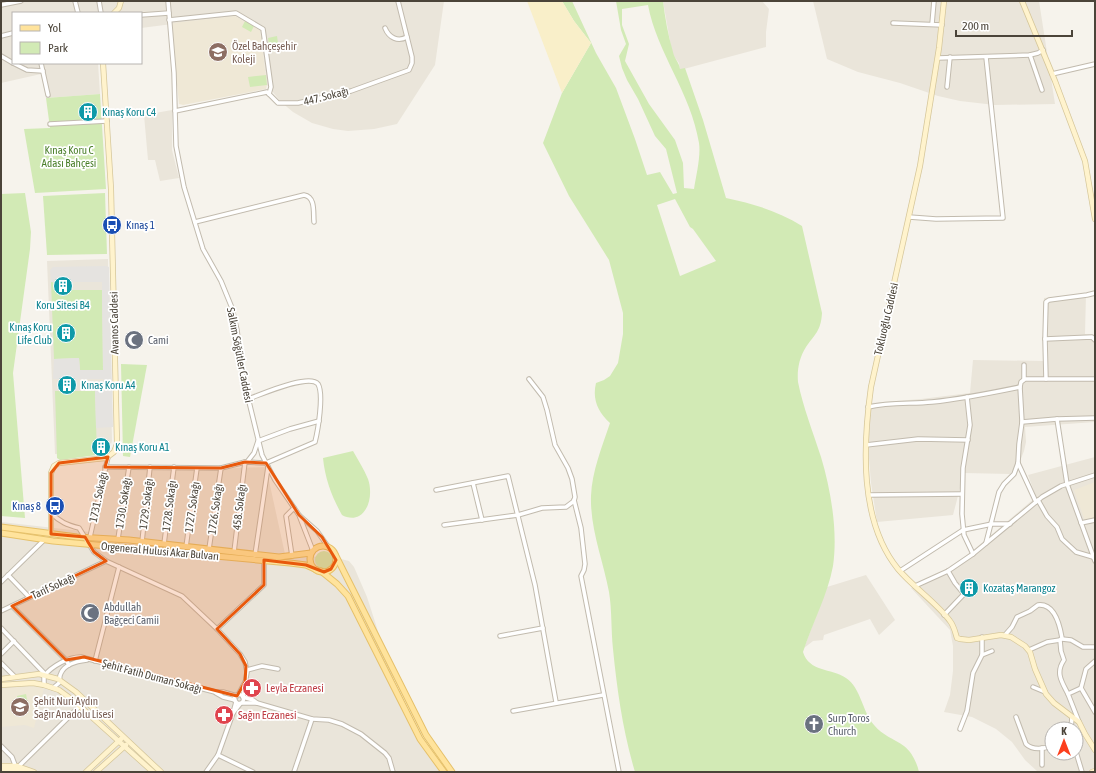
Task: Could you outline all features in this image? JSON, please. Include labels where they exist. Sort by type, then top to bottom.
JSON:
[{"type":"main road","name":"Orgeneral Hulusi Akar Bulvarı","points":[[1,527],[51,534],[164,544],[279,557],[312,552]]},
{"type":"main road","name":"Orgeneral Hulusi Akar Bulvarı","points":[[1,533],[44,540],[306,565],[319,571],[337,584],[348,596],[420,739],[444,772]]},
{"type":"main road","points":[[336,556],[333,566],[328,571],[319,571],[311,563],[312,552],[317,547],[321,546],[332,550],[336,556],[426,735],[452,772]]},
{"type":"street","points":[[1,5],[21,1]]},
{"type":"street","points":[[75,1],[78,12]]},
{"type":"street","points":[[99,1],[101,12]]},
{"type":"street","points":[[115,12],[119,8],[120,1]]},
{"type":"street","name":"Salkım Söğütler Caddesi","points":[[168,1],[174,73],[177,156],[184,187],[204,248],[221,281],[232,308],[237,330],[243,377],[258,441],[267,465],[275,480],[299,515],[317,531],[329,548]]},
{"type":"street","name":"447. Sokağı","points":[[269,94],[278,103],[298,103],[351,90],[409,70],[413,61],[398,1]]},
{"type":"street","points":[[932,24],[934,1]]},
{"type":"street","name":"Tokluoğlu Caddesi","points":[[944,1],[938,58],[922,154],[886,322],[877,353],[868,408],[866,445],[869,495],[875,525],[889,557],[900,571],[951,622],[958,639],[965,640],[982,638]]},
{"type":"street","points":[[1022,1],[1043,50],[1085,161],[1095,219]]},
{"type":"street","points":[[142,15],[169,13]]},
{"type":"street","points":[[169,20],[236,13],[263,29],[271,86],[269,94],[267,92],[175,111]]},
{"type":"street","points":[[893,23],[942,25]]},
{"type":"street","points":[[385,28],[389,35],[395,39],[408,37]]},
{"type":"street","points":[[1,36],[12,33]]},
{"type":"street","points":[[938,58],[1030,56],[1043,50]]},
{"type":"street","points":[[1,56],[12,62]]},
{"type":"street","points":[[909,217],[936,219],[1004,218],[986,56]]},
{"type":"street","points":[[1030,56],[1042,90]]},
{"type":"street","points":[[947,88],[950,57]]},
{"type":"street","points":[[15,64],[27,70],[43,71]]},
{"type":"street","points":[[41,64],[48,95]]},
{"type":"street","name":"Avanos Caddesi","points":[[103,64],[108,121],[111,189],[117,441],[115,449],[108,457]]},
{"type":"street","points":[[1052,74],[1095,64]]},
{"type":"street","points":[[50,124],[108,121]]},
{"type":"street","points":[[195,222],[304,195],[310,196],[312,200],[314,222]]},
{"type":"street","points":[[1046,379],[1046,300],[1095,293]]},
{"type":"street","points":[[1045,339],[1092,338],[1095,340]]},
{"type":"street","points":[[986,543],[999,492],[1015,471],[1018,463],[1022,422],[1020,386],[1024,379],[1024,365]]},
{"type":"street","points":[[529,379],[543,397],[548,410],[555,445],[568,468],[572,479],[574,500],[581,528],[585,564],[581,576],[619,772]]},
{"type":"street","points":[[1024,379],[1095,379]]},
{"type":"street","points":[[105,466],[221,468],[246,462],[267,465],[316,442],[320,396],[319,386],[313,381],[306,380],[290,384],[248,399]]},
{"type":"street","points":[[868,408],[884,404],[926,402],[967,397],[1020,386]]},
{"type":"street","points":[[967,397],[970,418],[964,461],[962,494],[963,530],[968,545],[974,554]]},
{"type":"street","points":[[1022,422],[1095,418]]},
{"type":"street","points":[[1057,419],[1067,484],[1082,523],[1095,566]]},
{"type":"street","points":[[246,462],[254,453],[258,441],[290,429],[319,421]]},
{"type":"street","points":[[866,445],[918,440],[968,440]]},
{"type":"street","points":[[51,534],[51,473],[55,465],[58,463],[98,460],[108,457]]},
{"type":"street","name":"1731. Sokağı","points":[[88,537],[108,457]]},
{"type":"street","name":"458. Sokağı","points":[[234,552],[246,462]]},
{"type":"street","points":[[1018,463],[1037,501],[1047,516],[1057,527],[1062,539],[1076,552],[1094,559]]},
{"type":"street","points":[[255,555],[267,465]]},
{"type":"street","name":"1730. Sokağı","points":[[118,540],[129,467]]},
{"type":"street","name":"1729. Sokağı","points":[[142,542],[150,467]]},
{"type":"street","name":"1728. Sokağı","points":[[164,544],[174,468]]},
{"type":"street","name":"1727. Sokağı","points":[[186,547],[197,468]]},
{"type":"street","name":"1726. Sokağı","points":[[209,550],[221,468]]},
{"type":"street","points":[[915,586],[948,571],[974,554],[1037,501],[1055,489],[1095,475]]},
{"type":"street","points":[[436,490],[508,476],[535,585],[556,702]]},
{"type":"street","points":[[473,483],[482,520]]},
{"type":"street","points":[[869,495],[962,494]]},
{"type":"street","points":[[444,525],[518,515],[542,508],[566,507],[574,500]]},
{"type":"street","points":[[292,556],[286,516],[294,508]]},
{"type":"street","points":[[51,513],[59,521],[66,525],[79,528],[88,537],[89,544],[94,552],[106,561],[182,596],[217,629],[243,657],[246,670],[244,700],[234,713],[218,755],[206,772]]},
{"type":"street","name":"Salkım Söğütler Caddesi","points":[[299,515],[312,552]]},
{"type":"street","points":[[1082,523],[1095,520]]},
{"type":"street","points":[[900,571],[963,530],[992,524],[1010,524]]},
{"type":"street","points":[[1,582],[44,540]]},
{"type":"street","points":[[217,629],[264,585],[264,560]]},
{"type":"street","name":"Tarif Sokağı","points":[[1,611],[106,561]]},
{"type":"street","points":[[95,661],[119,567]]},
{"type":"street","points":[[944,615],[964,594],[948,571]]},
{"type":"street","points":[[8,575],[29,598]]},
{"type":"street","points":[[1005,635],[1012,627],[1017,617],[1030,611],[1038,605],[1046,605],[1057,619],[1061,628],[1061,651],[1064,660],[1059,667],[1059,673],[1079,721]]},
{"type":"street","points":[[12,606],[66,660],[69,665],[62,671],[58,685],[53,688]]},
{"type":"street","points":[[1,628],[45,675]]},
{"type":"street","points":[[500,636],[543,628]]},
{"type":"street","points":[[960,728],[967,711],[973,673],[982,655],[982,638],[998,634],[1005,635],[1020,642],[1029,650],[1045,692],[1054,703],[1078,721]]},
{"type":"street","points":[[1029,650],[1046,642],[1061,639],[1071,640],[1083,647],[1095,647]]},
{"type":"street","points":[[1,654],[14,641]]},
{"type":"street","points":[[982,655],[992,651]]},
{"type":"street","name":"Şehit Fatih Duman Sokağı","points":[[45,675],[66,660],[78,657],[215,692],[238,695],[253,700],[257,703]]},
{"type":"street","name":"Şehit Fatih Duman Sokağı","points":[[69,665],[90,659]]},
{"type":"street","points":[[1094,709],[1081,688],[1086,669],[1095,661]]},
{"type":"street","points":[[1,663],[15,677]]},
{"type":"street","points":[[246,670],[262,666],[278,669]]},
{"type":"street","points":[[1,679],[33,674],[45,675],[60,680],[76,692],[161,772]]},
{"type":"street","points":[[44,684],[43,680],[45,675]]},
{"type":"street","points":[[1,685],[28,682],[44,684],[64,693],[153,772]]},
{"type":"street","points":[[234,713],[235,701],[245,682]]},
{"type":"street","points":[[1032,687],[1045,692]]},
{"type":"street","points":[[1068,694],[1081,688]]},
{"type":"street","name":"Şehit Fatih Duman Sokağı","points":[[215,692],[223,697],[241,703]]},
{"type":"street","points":[[513,712],[556,702],[603,695]]},
{"type":"street","points":[[241,703],[257,703],[312,719],[329,720],[342,724],[361,734],[389,758],[393,772]]},
{"type":"street","points":[[17,766],[80,706]]},
{"type":"street","points":[[1072,717],[1072,721]]},
{"type":"street","points":[[1016,718],[1027,746],[1034,749],[1042,748],[1042,765]]},
{"type":"street","points":[[294,772],[312,719]]},
{"type":"street","points":[[1084,732],[1095,750]]},
{"type":"street","points":[[86,772],[123,736]]},
{"type":"street","points":[[96,772],[129,741]]},
{"type":"street","points":[[1,746],[12,757],[17,766]]},
{"type":"street","points":[[218,755],[253,772]]},
{"type":"street","points":[[1079,761],[1082,772]]},
{"type":"street","points":[[1,766],[17,766],[34,772]]},
{"type":"street","points":[[1,769],[15,769],[25,772]]},
{"type":"highlighted area","points":[[108,457],[105,467],[221,468],[245,462],[266,463],[299,515],[322,537],[336,560],[331,569],[324,572],[306,565],[264,560],[264,585],[217,629],[240,654],[246,666],[245,682],[237,696],[84,657],[66,660],[12,606],[106,561],[94,552],[85,537],[51,534],[51,473],[59,463]]},
{"type":"shaded area","points":[[1,1],[444,1],[435,65],[397,124],[374,129],[348,131],[333,129],[312,123],[293,112],[281,102],[267,85],[260,30],[235,16],[142,28],[142,12],[12,12],[12,64],[98,64],[100,94],[46,98],[41,74],[1,83]]},
{"type":"shaded area","points":[[663,1],[762,1],[769,9],[766,47],[680,70],[679,63],[673,55],[671,47]]},
{"type":"shaded area","points":[[813,1],[1039,1],[1055,104],[995,105],[960,101],[938,96],[900,83],[858,72],[827,59]]},
{"type":"shaded area","name":"Özel Bahçeşehir Koleji","points":[[235,16],[260,30],[267,85],[266,89],[183,105],[179,104],[171,27],[173,23]]},
{"type":"shaded area","points":[[172,110],[172,150],[179,178],[160,181],[155,160],[148,160],[144,115]]},
{"type":"shaded area","points":[[108,259],[112,441],[109,451],[102,455],[55,454],[47,261]]},
{"type":"shaded area","points":[[53,267],[109,267],[113,427],[96,428],[95,391],[105,391],[105,382],[103,379],[53,379],[54,359],[79,358],[80,370],[103,370],[102,282],[51,282],[50,270]]},
{"type":"shaded area","points":[[1086,294],[1085,334],[1095,336],[1095,422],[1025,427],[1026,442],[1024,451],[1020,461],[1010,474],[964,473],[953,515],[877,522],[869,458],[871,403],[970,393],[973,360],[1044,361],[1044,298]]},
{"type":"shaded area","points":[[1095,457],[1095,772],[1038,772],[1025,760],[1012,742],[996,729],[972,717],[944,712],[950,695],[953,671],[953,646],[950,630],[911,588],[941,573],[962,559],[1036,497],[1028,475]]},
{"type":"shaded area","points":[[266,467],[285,554],[341,559],[349,561],[354,567],[367,597],[396,687],[429,753],[446,772],[1,772],[1,522],[90,532],[107,470],[184,470]]},
{"type":"shaded area","points":[[1095,482],[1095,517],[1085,521],[1074,490]]},
{"type":"shaded area","points":[[866,575],[895,620],[879,635],[870,619],[824,635],[823,640],[813,641],[804,648],[827,587]]},
{"type":"shaded area","name":"Şehit Nuri Aydın Sağır Anadolu Lisesi","points":[[34,685],[44,688],[34,728],[25,725],[1,727],[1,689]]},
{"type":"green space","points":[[562,1],[572,1],[596,53],[616,88],[647,175],[660,172],[673,194],[677,193],[666,149],[655,136],[622,68],[619,56],[626,44],[621,30],[616,1],[663,1],[674,54],[680,69],[685,68],[703,120],[726,198],[766,209],[784,216],[802,226],[822,313],[819,328],[806,347],[800,360],[798,382],[808,420],[828,483],[833,511],[835,539],[831,577],[803,652],[810,663],[821,669],[840,675],[851,682],[874,725],[888,737],[907,748],[914,758],[919,772],[635,772],[627,742],[619,695],[613,649],[609,592],[591,508],[593,477],[610,423],[599,410],[595,389],[596,383],[610,376],[618,363],[623,334],[623,313],[609,260],[569,196],[543,143],[562,93],[591,43],[574,21]],"holes":[[[648,5],[652,23],[682,90],[695,125],[699,143],[699,160],[694,189],[684,188],[683,163],[675,140],[649,104],[625,61],[629,44],[622,25],[622,9]],[[675,199],[690,227],[716,261],[680,276],[657,205]]]},
{"type":"green space","points":[[245,21],[254,26],[251,32],[242,27]]},
{"type":"green space","points":[[277,36],[279,50],[270,52],[268,38]]},
{"type":"green space","points":[[266,75],[267,85],[250,87],[248,77]]},
{"type":"green space","name":"Kınaş Koru C Adası Bahçesi","points":[[100,94],[106,189],[35,193],[24,129],[50,128],[46,98]]},
{"type":"green space","points":[[25,193],[31,232],[30,249],[13,373],[25,518],[1,516],[1,194]]},
{"type":"green space","points":[[105,193],[107,254],[47,255],[43,196]]},
{"type":"green space","points":[[51,282],[56,283],[56,290],[102,290],[103,370],[80,370],[79,358],[54,359]]},
{"type":"green space","points":[[121,364],[147,365],[130,457],[123,456]]},
{"type":"green space","points":[[55,391],[95,391],[97,455],[60,460],[57,458]]},
{"type":"green space","points":[[353,451],[368,479],[370,499],[363,513],[355,518],[350,518],[342,515],[335,501],[327,481],[323,458]]},
{"type":"green space","points":[[320,551],[328,551],[333,556],[331,567],[328,569],[320,569],[315,564],[315,556]]},
{"type":"green space","points":[[26,694],[29,711],[19,712],[17,696]]},
{"type":"sand","points":[[527,1],[562,1],[574,21],[591,43],[562,93]]},
{"type":"place","name":"Özel Bahçeşehir Koleji","points":[[218,52]]},
{"type":"place","name":"Kınaş Koru C4","points":[[88,112]]},
{"type":"place","name":"Kınaş 1","points":[[112,225]]},
{"type":"place","name":"Koru Sitesi B4","points":[[63,286]]},
{"type":"place","name":"Kınaş Koru Life Club","points":[[66,333]]},
{"type":"place","name":"Cami","points":[[134,340]]},
{"type":"place","name":"Kınaş Koru A4","points":[[67,385]]},
{"type":"place","name":"Kınaş Koru A1","points":[[101,447]]},
{"type":"place","name":"Kınaş 8","points":[[55,506]]},
{"type":"place","name":"Kozataş Marangoz","points":[[969,588]]},
{"type":"place","name":"Abdullah Bağçeci Camii","points":[[90,613]]},
{"type":"place","name":"Leyla Eczanesi","points":[[252,688]]},
{"type":"place","name":"Şehit Nuri Aydın Sağır Anadolu Lisesi","points":[[20,707]]},
{"type":"place","name":"Sağın Eczanesi","points":[[224,715]]},
{"type":"place","name":"Surp Toros Church","points":[[814,724]]}]
